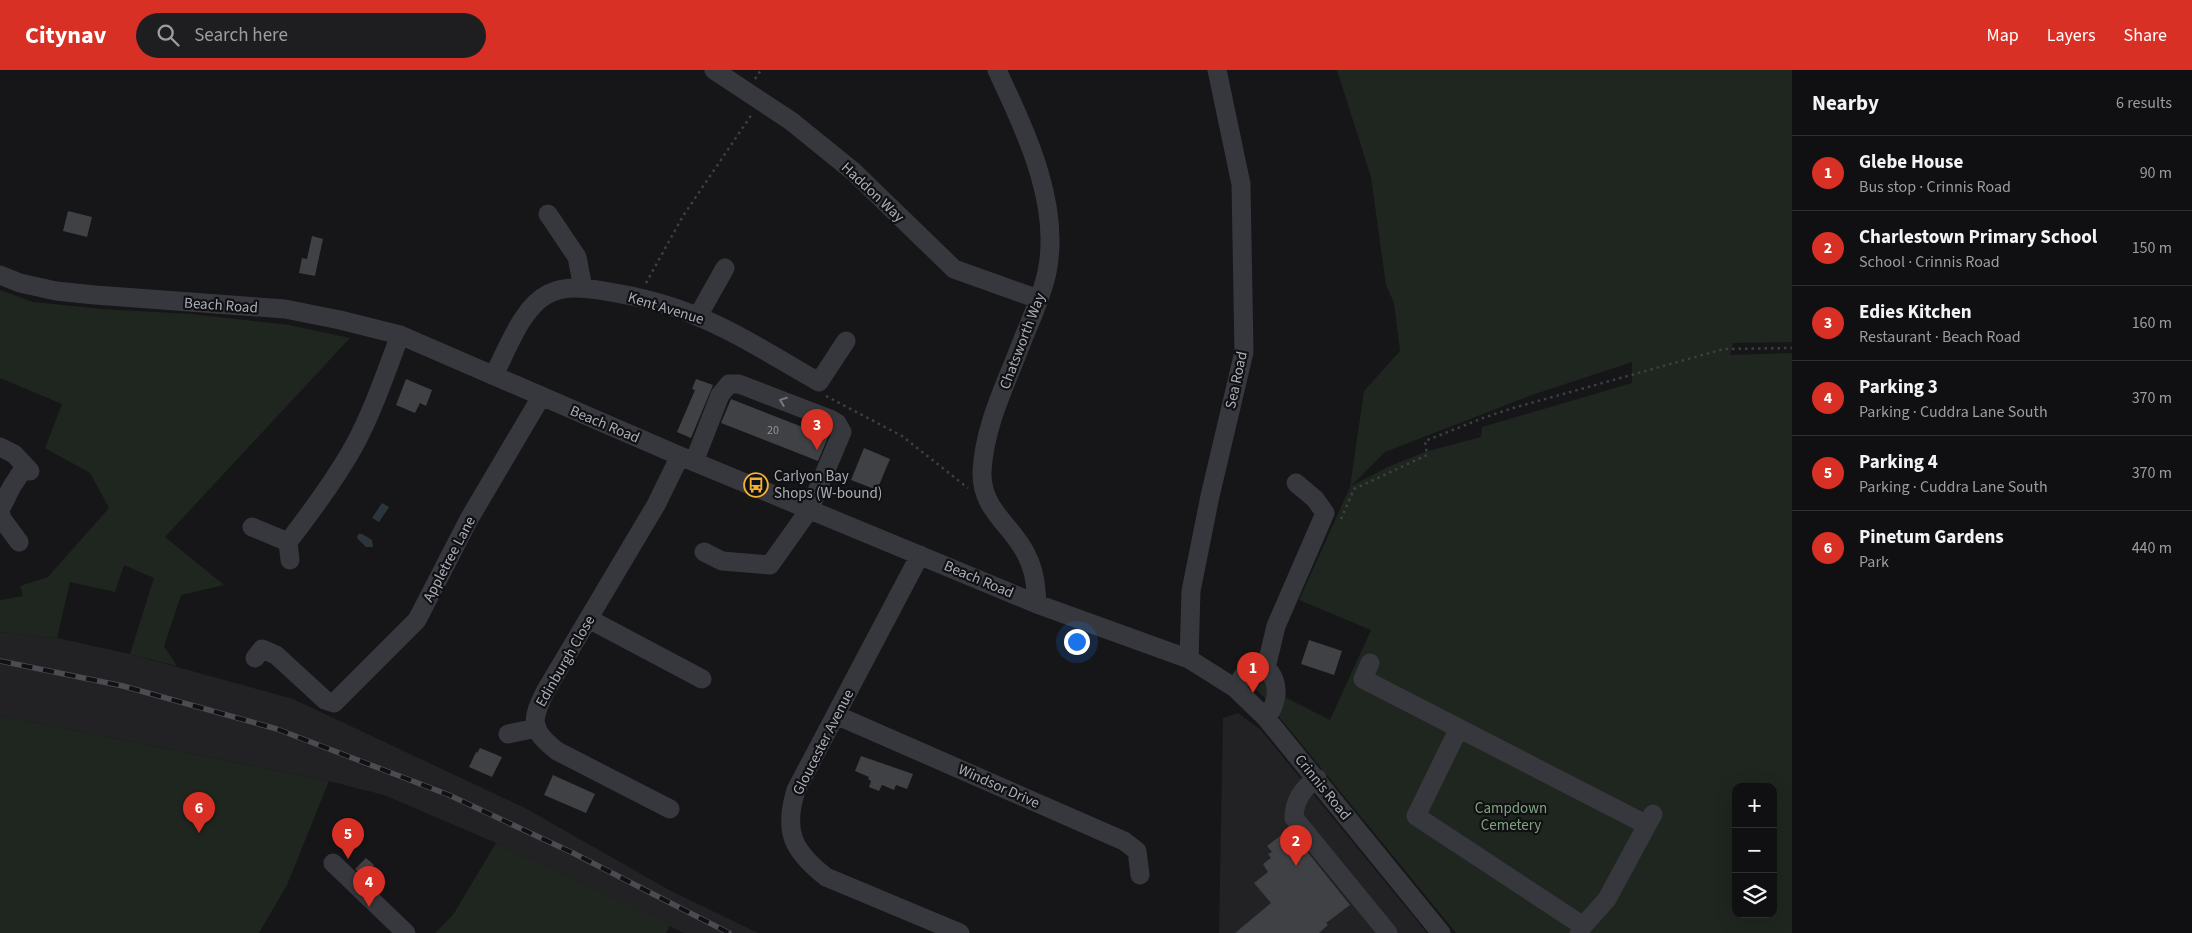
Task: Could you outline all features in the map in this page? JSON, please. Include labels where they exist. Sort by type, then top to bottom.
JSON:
[{"type":"street","name":"Haddon Way","points":[[714,70],[791,121],[854,172],[954,269],[1038,299]]},
{"type":"street","name":"Chatsworth Way","points":[[997,70],[1018,116],[1044,190],[1051,237],[1047,273],[986,438],[982,473],[989,505],[1027,555],[1036,578],[1037,604]]},
{"type":"street","name":"Sea Road","points":[[1189,659],[1191,591],[1210,496],[1244,352],[1241,184],[1217,70]]},
{"type":"street","points":[[548,214],[577,257],[583,288]]},
{"type":"street","points":[[698,316],[725,268]]},
{"type":"street","name":"Beach Road","points":[[0,275],[20,283],[85,294],[285,310],[340,320],[400,335],[687,459],[1037,604],[1189,659]]},
{"type":"street","name":"Kent Avenue","points":[[494,375],[524,316],[534,304],[548,294],[566,288],[583,288],[639,297],[698,316],[819,382]]},
{"type":"street","points":[[252,528],[289,551],[336,476],[371,411],[400,335]]},
{"type":"street","points":[[819,382],[846,341]]},
{"type":"street","name":"Edinburgh Close","points":[[670,809],[557,751],[542,739],[536,728],[534,723],[537,707],[656,505],[687,459],[720,395],[728,384],[739,384],[837,423],[842,432],[809,510]]},
{"type":"street","name":"Appletree Lane","points":[[255,658],[262,649],[276,655],[325,700],[334,703],[416,620],[469,519],[541,397]]},
{"type":"street","points":[[0,447],[14,454],[28,469],[11,488],[0,510],[2,519],[19,542]]},
{"type":"street","points":[[1235,688],[1243,676],[1266,668],[1276,626],[1325,513],[1315,499],[1296,483]]},
{"type":"street","points":[[704,552],[722,561],[770,566],[809,510]]},
{"type":"street","name":"Gloucester Avenue","points":[[920,555],[794,797],[790,815],[791,830],[795,846],[808,862],[826,877],[960,933]]},
{"type":"street","points":[[589,619],[702,679]]},
{"type":"street","name":"Crinnis Road","points":[[1189,659],[1235,688],[1266,718],[1317,778],[1441,933]]},
{"type":"street","points":[[1266,718],[1273,709],[1277,692],[1276,680],[1270,672]]},
{"type":"street","points":[[1363,678],[1459,728],[1650,819],[1607,899],[1581,929],[1416,816],[1459,728]]},
{"type":"street","name":"Windsor Drive","points":[[836,715],[1124,841],[1137,851],[1140,875]]},
{"type":"street","points":[[508,734],[536,728]]},
{"type":"street","points":[[1317,778],[1308,784],[1300,795],[1294,808],[1294,818],[1388,933]]},
{"type":"street","points":[[333,863],[406,933]]},
{"type":"path","points":[[639,297],[683,216],[762,101]]},
{"type":"path","points":[[1340,521],[1354,489],[1427,456],[1426,441],[1483,418],[1724,349],[1792,348]]},
{"type":"path","points":[[819,382],[825,395],[902,436],[989,505]]},
{"type":"shaded area","points":[[382,503],[389,507],[379,522],[372,518]]},
{"type":"shaded area","points":[[358,534],[362,534],[372,540],[373,547],[366,547],[357,538]]},
{"type":"shaded area","points":[[0,632],[57,638],[130,654],[293,699],[525,808],[671,891],[758,933],[684,933],[496,843],[384,795],[329,781],[0,716]]},
{"type":"shaded area","points":[[1238,713],[1261,730],[1427,933],[1219,933],[1223,718]]},
{"type":"green space","name":"Campdown Cemetery","points":[[1337,70],[1792,70],[1792,342],[1733,343],[1730,355],[1792,353],[1792,933],[1456,933],[1276,713],[1279,694],[1330,720],[1371,630],[1299,600],[1350,487],[1364,391],[1400,351],[1394,303],[1386,285],[1371,177]],"holes":[[[1632,362],[1632,383],[1482,427],[1481,437],[1428,451],[1390,466],[1351,486],[1385,452],[1529,396]]]},
{"type":"green space","points":[[0,290],[33,302],[102,309],[191,314],[289,325],[350,338],[165,537],[224,585],[181,595],[164,646],[177,666],[130,654],[154,578],[124,565],[115,592],[70,582],[57,638],[0,632],[0,600],[23,596],[20,586],[48,577],[109,508],[90,473],[45,448],[62,404],[0,378]]},
{"type":"green space","points":[[1261,679],[1269,683],[1267,700],[1250,684]]},
{"type":"green space","points":[[0,716],[329,781],[287,885],[259,933],[0,933]]},
{"type":"green space","points":[[496,843],[670,925],[666,933],[435,933],[453,915]]},
{"type":"building","points":[[68,211],[92,217],[87,237],[63,231]]},
{"type":"building","points":[[312,236],[323,239],[315,276],[299,273],[302,258],[307,259]]},
{"type":"building","points":[[406,379],[432,390],[426,406],[420,403],[415,413],[396,405]]},
{"type":"building","points":[[696,379],[713,385],[691,438],[677,432],[695,390],[692,389]]},
{"type":"building","points":[[731,399],[828,437],[818,461],[721,423]]},
{"type":"building","points":[[864,448],[890,459],[877,490],[851,480]]},
{"type":"building","points":[[1309,640],[1342,651],[1334,675],[1301,664]]},
{"type":"building","points":[[480,748],[502,757],[492,777],[469,767]]},
{"type":"building","points":[[861,756],[913,774],[907,789],[896,785],[894,790],[882,785],[879,791],[869,787],[871,781],[868,779],[869,777],[855,771]]},
{"type":"building","points":[[553,775],[595,794],[586,813],[544,795]]},
{"type":"building","points":[[1289,829],[1350,905],[1326,923],[1328,925],[1319,933],[1235,933],[1271,903],[1254,883],[1268,872],[1263,864],[1271,858],[1268,854],[1272,852],[1267,846]]},
{"type":"building","points":[[366,858],[374,865],[364,877],[355,869]]},
{"type":"railway","points":[[0,661],[123,686],[277,729],[449,795],[573,853],[729,933]]},
{"type":"place","name":"Edies Kitchen","points":[[817,450]]},
{"type":"place","name":"Carlyon Bay Shops (W-bound)","points":[[756,485]]},
{"type":"place","name":"Glebe House","points":[[1253,693]]},
{"type":"place","name":"Pinetum Gardens","points":[[199,833]]},
{"type":"place","name":"Parking 4","points":[[348,859]]},
{"type":"place","name":"Charlestown Primary School","points":[[1296,866]]},
{"type":"place","name":"Parking 3","points":[[369,907]]}]
